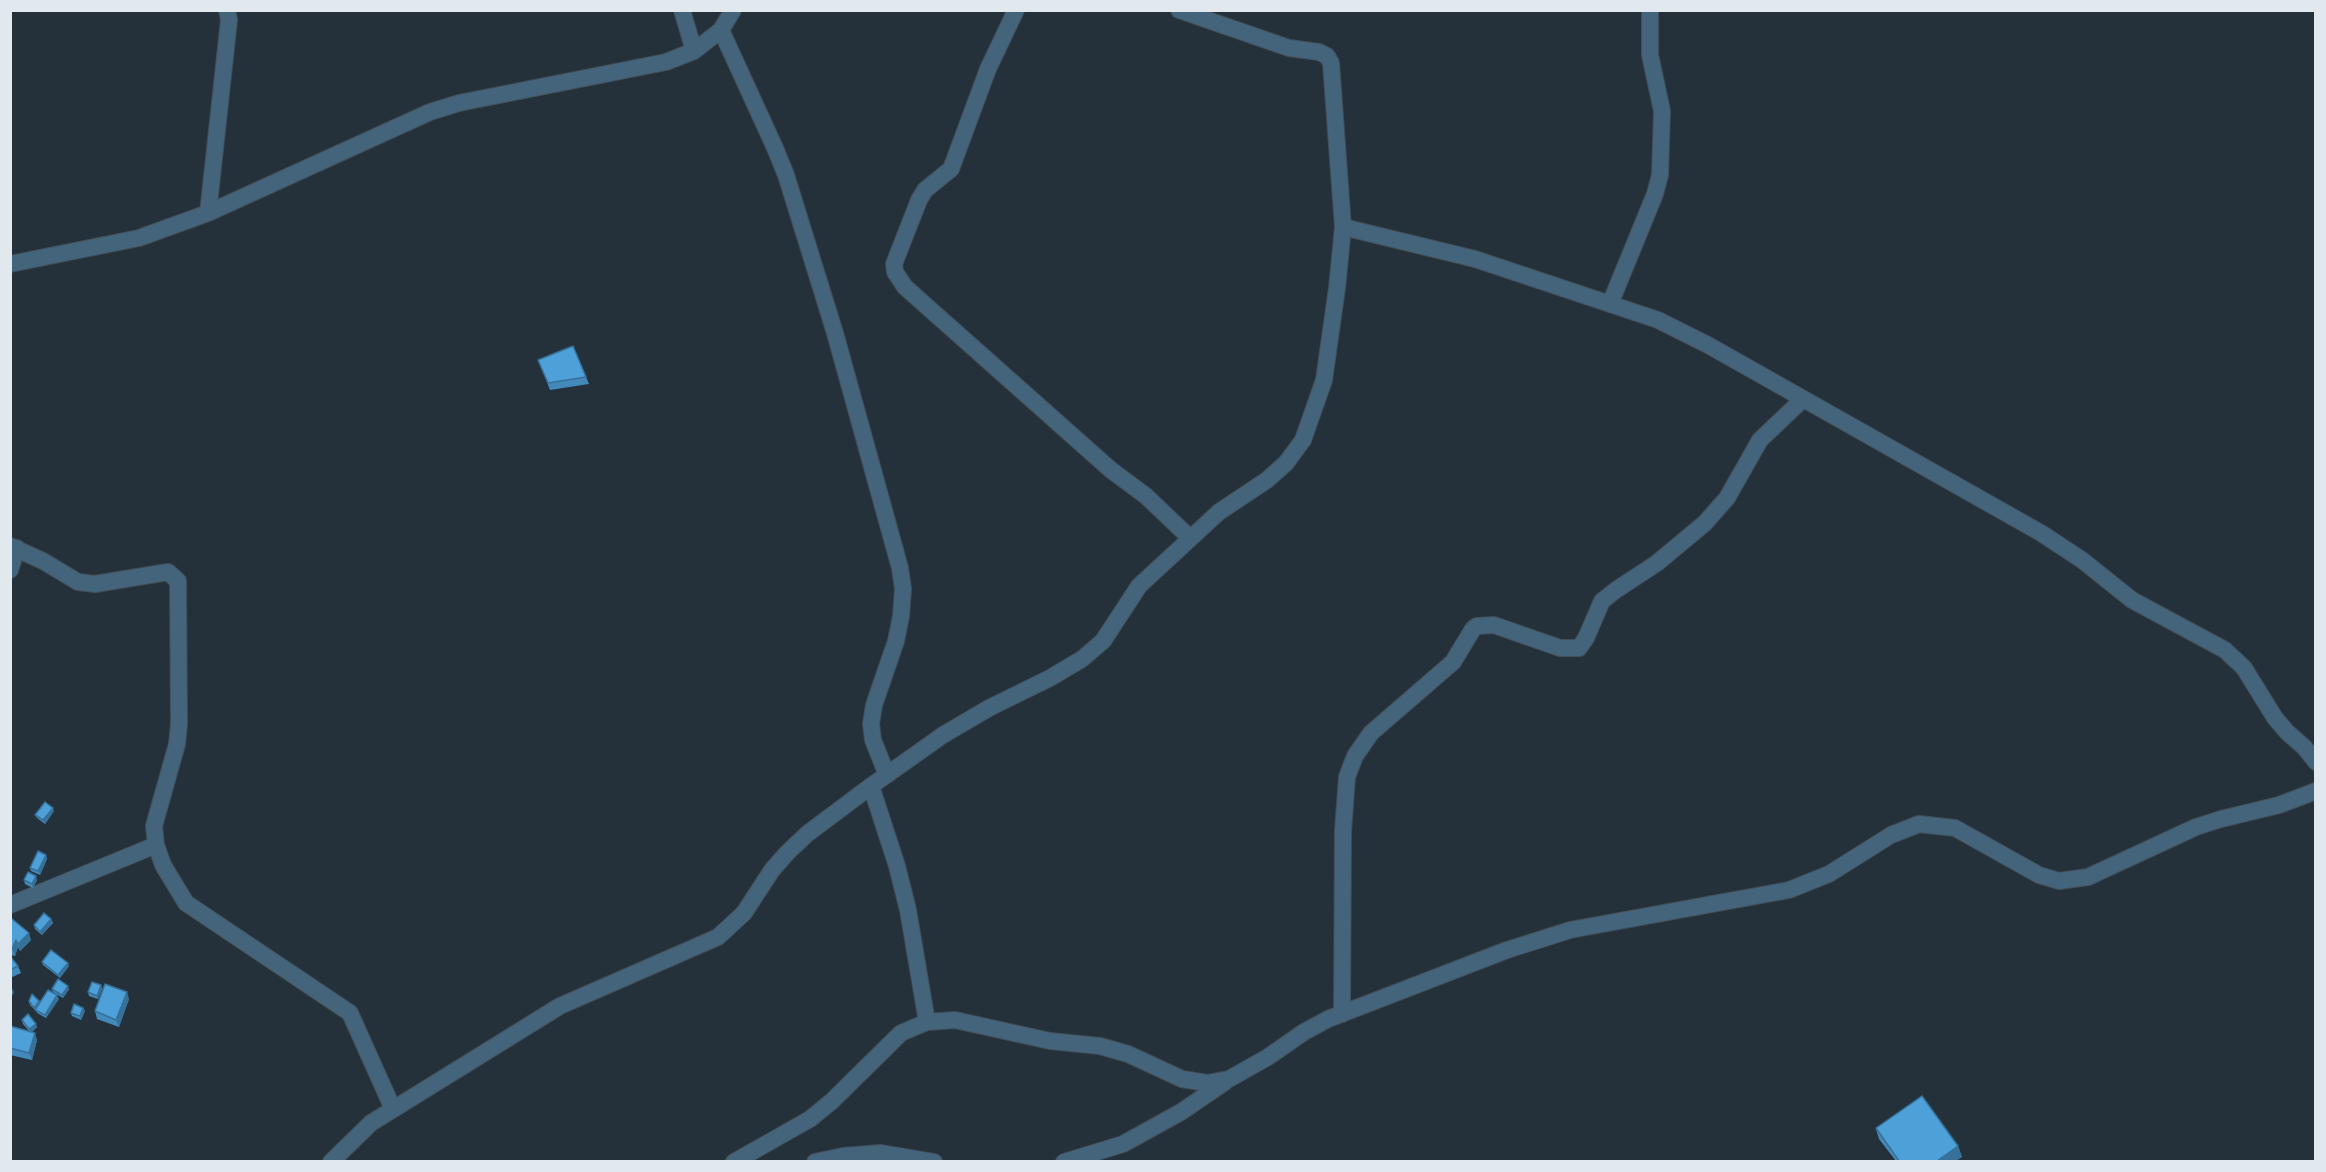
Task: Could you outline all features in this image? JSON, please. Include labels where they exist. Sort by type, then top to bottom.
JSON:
[{"type":"street","points":[[207,213],[229,20],[227,10]]},
{"type":"street","points":[[682,10],[694,51]]},
{"type":"street","points":[[10,264],[139,238],[207,213],[430,112],[459,103],[650,67],[694,51],[720,30],[733,10]]},
{"type":"street","points":[[1016,10],[988,69],[951,169],[925,190],[919,201],[894,264],[895,272],[905,287],[1111,470],[1146,496],[1190,538]]},
{"type":"street","points":[[331,1161],[370,1123],[560,1006],[718,938],[744,913],[772,870],[807,834],[943,735],[1082,659],[1103,641],[1139,586],[1219,512],[1267,480],[1286,463],[1303,440],[1324,380],[1343,227],[1331,63],[1327,56],[1319,52],[1289,48],[1198,14],[1179,10]]},
{"type":"street","points":[[1610,304],[1660,175],[1662,111],[1650,56],[1650,10]]},
{"type":"street","points":[[720,30],[776,148],[786,175],[835,333],[900,568],[903,590],[901,616],[896,641],[874,705],[871,724],[873,740],[887,775]]},
{"type":"street","points":[[1343,227],[1475,259],[1658,320],[2041,533],[2082,560],[2132,600],[2224,650],[2244,668],[2275,718],[2316,762]]},
{"type":"street","points":[[1342,1014],[1343,831],[1347,777],[1355,756],[1366,741],[1392,714],[1453,662],[1477,626],[1494,624],[1560,648],[1579,648],[1602,602],[1657,563],[1706,523],[1727,498],[1760,440],[1802,400]]},
{"type":"street","points":[[10,570],[14,547],[78,582],[95,584],[168,572],[178,581],[179,724],[177,744],[154,826],[156,844],[163,865],[186,903],[350,1013],[393,1109]]},
{"type":"street","points":[[871,786],[900,877],[927,1022]]},
{"type":"street","points":[[1064,1161],[1124,1144],[1181,1112],[1229,1079],[1268,1058],[1304,1032],[1342,1014],[1507,950],[1570,930],[1789,890],[1829,874],[1891,835],[1919,824],[1955,828],[2039,875],[2059,881],[2088,878],[2196,827],[2279,806],[2316,790]]},
{"type":"street","points":[[10,905],[156,844]]},
{"type":"street","points":[[734,1161],[810,1119],[832,1101],[901,1034],[927,1022],[955,1020],[1050,1041],[1100,1046],[1146,1062],[1182,1080],[1207,1083],[1229,1079]]},
{"type":"street","points":[[815,1161],[881,1153],[934,1161]]},
{"type":"building","points":[[573,346],[586,377],[548,383],[538,360]]},
{"type":"building","points":[[45,802],[53,808],[43,820],[35,815]]},
{"type":"building","points":[[38,851],[46,855],[38,871],[30,868]]},
{"type":"building","points":[[28,872],[36,876],[32,884],[24,880]]},
{"type":"building","points":[[44,913],[51,919],[40,932],[34,925]]},
{"type":"building","points":[[11,918],[29,933],[18,944],[16,940],[12,949],[10,948]]},
{"type":"building","points":[[51,950],[68,963],[58,975],[42,962]]},
{"type":"building","points":[[10,956],[18,966],[10,970]]},
{"type":"building","points":[[58,979],[68,986],[62,995],[52,989]]},
{"type":"building","points":[[92,982],[101,985],[97,996],[88,992]]},
{"type":"building","points":[[105,984],[127,992],[116,1020],[95,1011]]},
{"type":"building","points":[[48,990],[57,995],[45,1015],[35,1010]]},
{"type":"building","points":[[32,994],[39,1001],[34,1008],[29,1001]]},
{"type":"building","points":[[74,1004],[83,1008],[80,1016],[71,1013]]},
{"type":"building","points":[[28,1014],[36,1024],[29,1029],[22,1020]]},
{"type":"building","points":[[10,1026],[35,1033],[29,1053],[10,1048]]},
{"type":"building","points":[[1922,1096],[1958,1146],[1937,1161],[1899,1161],[1876,1128]]}]
